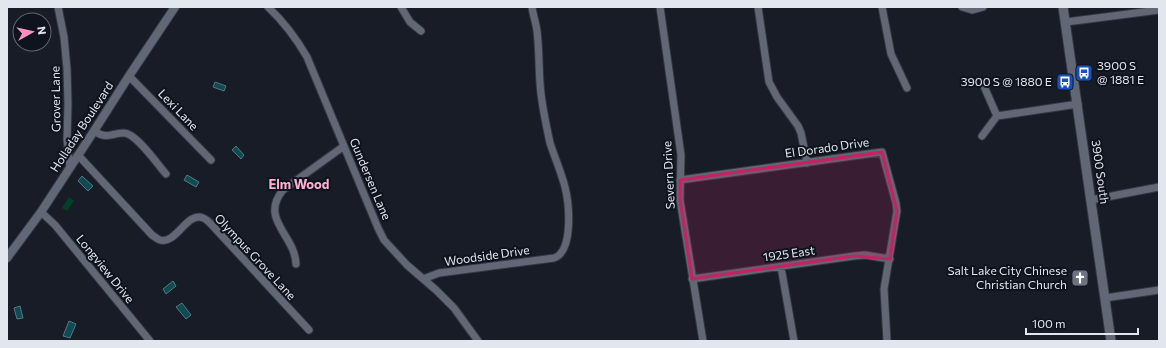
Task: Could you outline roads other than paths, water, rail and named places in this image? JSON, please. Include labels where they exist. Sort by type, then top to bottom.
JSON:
[{"type":"main road","name":"3900 South","points":[[1064,7],[1111,341]]},
{"type":"street","name":"Grover Lane","points":[[58,7],[64,37],[67,69],[67,139],[70,168]]},
{"type":"street","name":"Holladay Boulevard","points":[[7,258],[41,212],[175,7]]},
{"type":"street","name":"Gundersen Lane","points":[[269,7],[296,37],[307,57],[384,240],[406,265],[454,308],[478,341]]},
{"type":"street","points":[[401,7],[410,22],[421,31]]},
{"type":"street","name":"Woodside Drive","points":[[423,279],[439,273],[554,258],[560,254],[565,246],[569,221],[568,202],[565,186],[546,128],[541,100],[537,31],[532,7]]},
{"type":"street","name":"Severn Drive","points":[[660,7],[681,156],[680,200],[703,341]]},
{"type":"street","points":[[758,7],[769,82],[777,97],[802,133],[807,163]]},
{"type":"street","points":[[882,7],[891,54],[907,88]]},
{"type":"street","points":[[962,7],[972,10],[983,7]]},
{"type":"street","points":[[1066,22],[1159,10]]},
{"type":"street","name":"Lexi Lane","points":[[129,76],[211,160]]},
{"type":"street","points":[[983,84],[997,116]]},
{"type":"street","points":[[982,136],[997,116],[1078,104]]},
{"type":"street","points":[[94,132],[105,137],[123,133],[132,136],[166,174]]},
{"type":"street","points":[[296,264],[294,250],[275,216],[274,208],[276,198],[284,190],[344,146]]},
{"type":"street","name":"El Dorado Drive","points":[[680,180],[882,152],[897,211],[884,289],[887,341]]},
{"type":"street","name":"Olympus Grove Lane","points":[[78,155],[152,235],[159,240],[165,240],[173,236],[196,217],[203,218],[211,224],[309,330]]},
{"type":"street","points":[[1091,200],[1159,186]]},
{"type":"street","name":"Longview Drive","points":[[41,212],[55,225],[150,341]]},
{"type":"street","name":"1925 East","points":[[692,280],[781,266],[866,255],[890,259]]},
{"type":"street","points":[[781,266],[794,341]]},
{"type":"street","points":[[1105,298],[1159,290]]},
{"type":"water","points":[[215,82],[226,86],[224,91],[213,87]]},
{"type":"water","points":[[236,146],[244,155],[241,159],[232,150]]},
{"type":"water","points":[[187,175],[199,182],[196,187],[184,180]]},
{"type":"water","points":[[82,176],[93,186],[88,191],[78,181]]},
{"type":"water","points":[[173,281],[176,286],[166,294],[163,289]]},
{"type":"water","points":[[182,303],[191,315],[186,319],[176,307]]},
{"type":"water","points":[[20,306],[23,318],[17,319],[14,308]]},
{"type":"water","points":[[69,321],[76,324],[70,338],[63,336]]},
{"type":"place","name":"3900 S @ 1881 E","points":[[1084,73]]},
{"type":"place","name":"3900 S @ 1880 E","points":[[1065,82]]},
{"type":"place","name":"Salt Lake City Chinese Christian Church","points":[[1080,278]]},
{"type":"district","name":"Elm Wood","points":[[299,184]]}]
